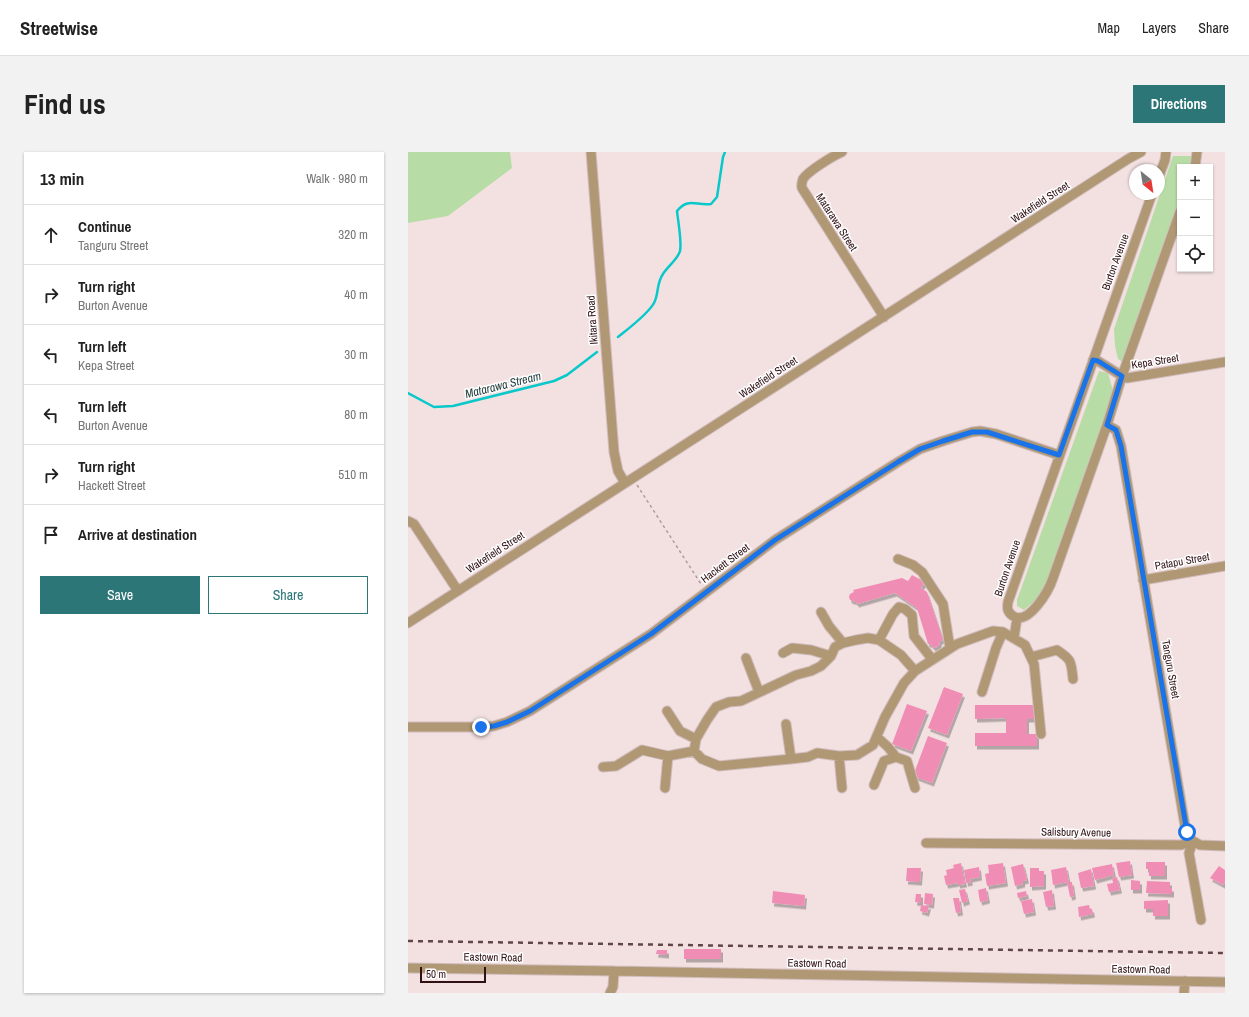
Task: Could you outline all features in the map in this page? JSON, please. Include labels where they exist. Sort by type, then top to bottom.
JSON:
[{"type":"street","name":"Ikitara Road","points":[[591,152],[614,452],[618,471],[625,483]]},
{"type":"street","name":"Matarawa Street","points":[[842,152],[807,175],[801,184],[802,188],[884,317]]},
{"type":"street","name":"Wakefield Street","points":[[408,623],[1141,152]]},
{"type":"street","points":[[1164,164],[1166,152]]},
{"type":"street","points":[[1195,164],[1197,152]]},
{"type":"street","name":"Burton Avenue","points":[[1017,618],[1009,613],[1007,608],[1008,602],[1150,200]]},
{"type":"street","points":[[1014,638],[1017,618],[1024,617],[1029,614],[1048,591],[1177,220]]},
{"type":"street","name":"Kepa Street","points":[[1093,360],[1098,361],[1122,376],[1133,377],[1225,362]]},
{"type":"street","name":"Tanguru Street","points":[[1107,425],[1116,430],[1120,439],[1185,826],[1189,837],[1193,841]]},
{"type":"street","name":"Hackett Street","points":[[408,727],[494,726],[518,718],[651,634],[775,540],[920,449],[972,432],[987,432],[1059,455]]},
{"type":"street","points":[[408,521],[414,524],[458,591]]},
{"type":"street","points":[[898,558],[922,572],[943,604],[950,648]]},
{"type":"street","name":"Patapu Street","points":[[1144,580],[1225,566]]},
{"type":"street","points":[[879,640],[893,614],[899,607],[905,609],[912,615],[914,636],[932,659]]},
{"type":"street","points":[[821,612],[829,626],[843,643]]},
{"type":"street","points":[[694,751],[702,759],[719,766],[808,757],[818,753],[839,756],[857,755],[873,745],[885,717],[904,683],[915,671],[957,644],[993,631],[1003,632],[1024,645],[1034,664],[1041,734]]},
{"type":"street","points":[[982,692],[996,648],[1003,632]]},
{"type":"street","points":[[694,751],[696,739],[716,707],[729,702],[741,701],[796,676],[811,671],[820,666],[831,656],[835,647],[843,643],[868,638],[879,640],[901,656],[915,671]]},
{"type":"street","points":[[783,653],[792,648],[811,650],[831,656]]},
{"type":"street","points":[[1031,658],[1057,650],[1068,657],[1071,662],[1073,679]]},
{"type":"street","points":[[746,658],[759,692]]},
{"type":"street","points":[[667,711],[680,731],[696,739]]},
{"type":"street","points":[[786,724],[792,759]]},
{"type":"street","points":[[877,737],[896,757],[907,761],[915,788]]},
{"type":"street","points":[[603,767],[616,766],[642,750],[668,756],[694,751]]},
{"type":"street","points":[[665,788],[668,756]]},
{"type":"street","points":[[839,756],[842,788]]},
{"type":"street","points":[[874,785],[884,761],[896,757]]},
{"type":"street","points":[[1193,841],[1189,854],[1201,920]]},
{"type":"street","name":"Salisbury Avenue","points":[[926,843],[1181,846],[1193,841],[1200,845],[1225,846]]},
{"type":"street","name":"Eastown Road","points":[[408,968],[1225,982]]},
{"type":"street","points":[[610,993],[614,971]]},
{"type":"street","points":[[1184,993],[1185,981]]},
{"type":"path","points":[[633,478],[707,592]]},
{"type":"green space","points":[[408,152],[510,152],[512,168],[448,216],[408,223]]},
{"type":"green space","points":[[1173,156],[1202,156],[1198,164],[1177,164],[1177,223],[1123,362],[1118,359],[1115,346],[1114,329],[1158,200],[1165,200],[1165,179]]},
{"type":"green space","points":[[1099,371],[1108,373],[1115,398],[1055,578],[1036,600],[1024,610],[1017,606],[1017,600]]},
{"type":"building","points":[[912,575],[925,582],[921,588],[927,592],[943,640],[940,641],[937,647],[934,648],[928,644],[917,608],[895,593],[857,604],[856,602],[850,600],[849,597],[850,594],[854,592],[853,590],[902,578],[908,581]]},
{"type":"building","points":[[944,687],[963,694],[947,735],[928,728]]},
{"type":"building","points":[[907,704],[927,711],[911,751],[892,744]]},
{"type":"building","points":[[975,705],[1037,705],[1037,719],[1027,719],[1027,734],[1037,734],[1037,746],[975,746],[975,733],[1006,733],[1006,718],[975,719]]},
{"type":"building","points":[[928,736],[947,743],[932,783],[913,776]]},
{"type":"building","points":[[1130,861],[1132,875],[1119,877],[1116,863]]},
{"type":"building","points":[[1146,862],[1165,862],[1165,876],[1149,876],[1149,869],[1146,869]]},
{"type":"building","points":[[961,863],[965,884],[958,885],[958,883],[946,885],[944,876],[947,875],[946,870],[954,868],[953,865]]},
{"type":"building","points":[[1003,863],[1006,883],[987,886],[985,874],[989,873],[988,865]]},
{"type":"building","points":[[1023,864],[1027,880],[1023,881],[1023,884],[1015,886],[1011,867]]},
{"type":"building","points":[[1112,864],[1114,875],[1095,880],[1092,868]]},
{"type":"building","points":[[1219,866],[1225,870],[1225,882],[1223,885],[1210,878]]},
{"type":"building","points":[[979,867],[980,877],[970,879],[971,882],[966,883],[964,870]]},
{"type":"building","points":[[1066,867],[1069,882],[1072,882],[1074,896],[1070,897],[1067,882],[1053,885],[1051,870]]},
{"type":"building","points":[[907,868],[921,868],[920,882],[906,881]]},
{"type":"building","points":[[1030,868],[1039,868],[1039,871],[1044,871],[1044,886],[1030,887]]},
{"type":"building","points":[[1091,869],[1094,886],[1081,888],[1078,873]]},
{"type":"building","points":[[1117,877],[1120,890],[1109,892],[1107,884],[1113,883],[1112,878]]},
{"type":"building","points":[[1131,880],[1140,881],[1140,890],[1131,890]]},
{"type":"building","points":[[1147,881],[1170,882],[1172,894],[1146,893]]},
{"type":"building","points":[[986,888],[988,900],[980,902],[978,890]]},
{"type":"building","points":[[965,889],[968,901],[962,903],[959,890]]},
{"type":"building","points":[[1052,890],[1054,906],[1046,907],[1043,892]]},
{"type":"building","points":[[773,891],[805,895],[804,906],[772,903]]},
{"type":"building","points":[[1026,891],[1027,896],[1018,898],[1017,893]]},
{"type":"building","points":[[925,893],[933,894],[932,905],[924,904]]},
{"type":"building","points":[[916,894],[921,894],[921,903],[915,902]]},
{"type":"building","points":[[953,898],[959,898],[961,912],[956,913]]},
{"type":"building","points":[[1032,899],[1034,912],[1024,914],[1021,901]]},
{"type":"building","points":[[1168,900],[1168,916],[1153,916],[1153,909],[1144,909],[1144,901]]},
{"type":"building","points":[[921,905],[929,906],[927,913],[920,911]]},
{"type":"building","points":[[1089,905],[1093,914],[1079,917],[1078,907]]},
{"type":"building","points":[[684,949],[721,949],[721,959],[684,959]]},
{"type":"building","points":[[657,950],[667,950],[667,955],[656,954]]},
{"type":"waterway","name":"Matarawa Stream","points":[[618,337],[638,321],[654,303],[661,278],[679,254],[681,242],[677,211],[685,204],[689,203],[711,204],[717,197],[725,152]]},
{"type":"waterway","name":"Matarawa Stream","points":[[408,393],[434,407],[453,406],[554,381],[567,375],[597,352]]},
{"type":"railway","points":[[408,941],[1225,953]]},
{"type":"route","points":[[481,727],[494,726],[507,722],[530,711],[651,634],[775,540],[920,449],[972,432],[980,431],[996,434],[1059,455],[1093,360],[1098,361],[1122,376],[1107,425],[1116,430],[1120,439],[1187,832]]}]
